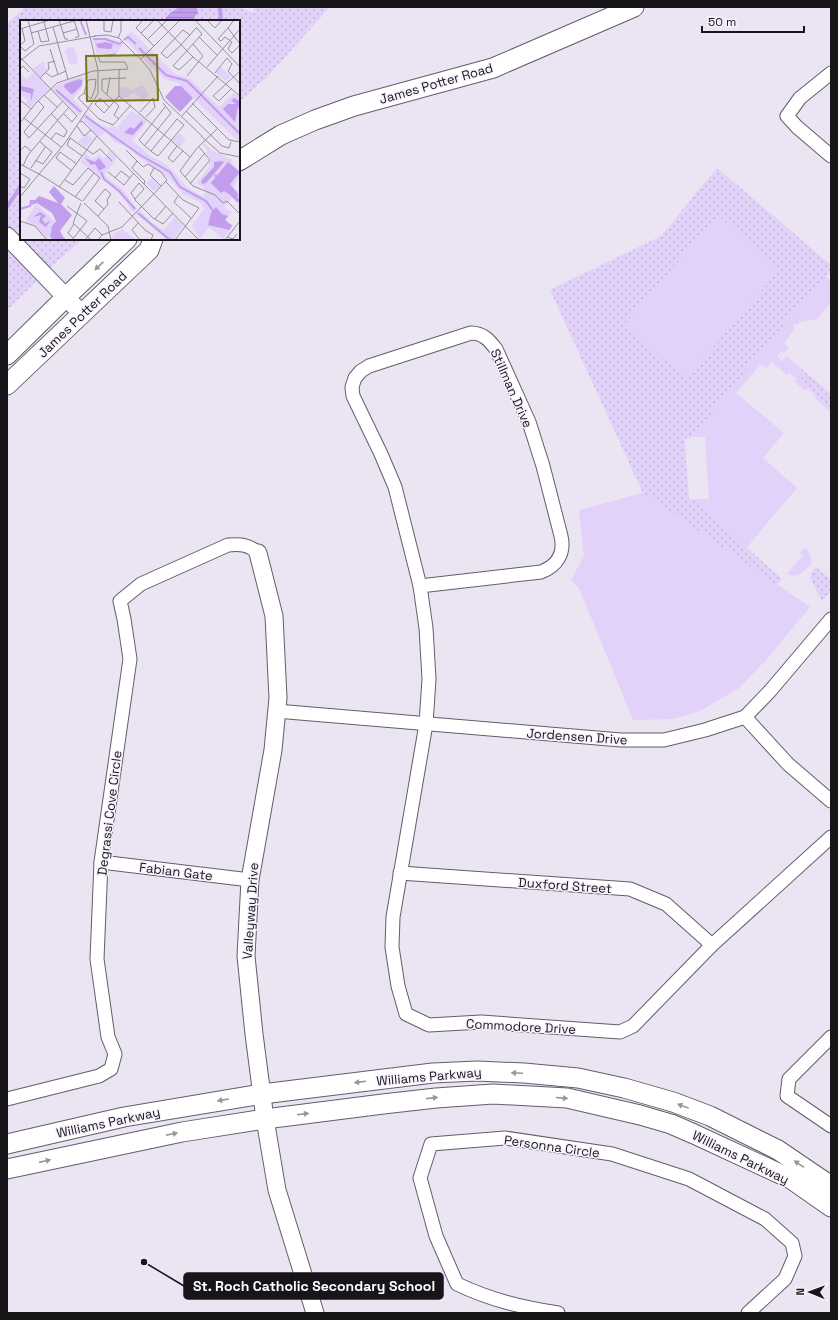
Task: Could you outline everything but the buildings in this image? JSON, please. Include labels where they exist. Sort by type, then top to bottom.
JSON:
[{"type":"main road","name":"James Potter Road","points":[[240,160],[281,135],[314,120],[354,106],[493,68],[634,7]]},
{"type":"main road","name":"James Potter Road","points":[[7,355],[126,240]]},
{"type":"main road","name":"James Potter Road","points":[[7,385],[149,250],[153,240]]},
{"type":"main road","name":"Williams Parkway","points":[[7,1144],[124,1117],[262,1094],[433,1073],[477,1071],[524,1073],[578,1078],[624,1088],[666,1100],[710,1116],[778,1150],[831,1186]]},
{"type":"main road","name":"Williams Parkway","points":[[7,1170],[175,1133],[265,1119],[444,1097],[493,1094],[567,1098],[640,1115],[694,1134],[791,1179],[831,1207]]},
{"type":"street","points":[[831,73],[800,98],[787,116],[831,156]]},
{"type":"street","points":[[7,236],[82,314]]},
{"type":"street","name":"Stillman Drive","points":[[420,586],[541,572],[554,566],[561,554],[562,541],[559,528],[543,466],[529,422],[496,349],[487,338],[479,334],[466,334],[369,366],[358,374],[352,387],[355,402],[381,454],[395,487],[420,586],[426,628],[429,679],[426,724]]},
{"type":"street","name":"Degrassi Cove Circle","points":[[7,1100],[99,1076],[112,1069],[114,1064],[115,1054],[108,1037],[97,958],[101,862],[130,659],[120,601],[141,584],[228,545],[238,544],[250,546],[258,553]]},
{"type":"street","name":"Valleyway Drive","points":[[258,553],[274,616],[278,698],[273,750],[250,880],[246,956],[265,1119],[277,1190],[315,1313]]},
{"type":"street","name":"Jordensen Drive","points":[[276,711],[621,740],[664,740],[705,730],[745,716],[775,686],[831,619]]},
{"type":"street","points":[[745,716],[788,764],[831,801]]},
{"type":"street","name":"Commodore Drive","points":[[426,724],[393,917],[392,947],[398,986],[406,1014],[429,1025],[481,1022],[620,1032],[634,1026],[712,945],[831,837]]},
{"type":"street","name":"Fabian Gate","points":[[101,862],[250,880]]},
{"type":"street","name":"Duxford Street","points":[[400,874],[630,890],[666,904],[712,945]]},
{"type":"street","points":[[831,1037],[789,1079],[787,1096],[831,1126]]},
{"type":"street","name":"Personna Circle","points":[[558,1313],[519,1306],[480,1295],[456,1284],[436,1236],[420,1178],[431,1144],[505,1138],[612,1154],[689,1179],[765,1219],[792,1243],[795,1256],[785,1279],[748,1313]]},
{"type":"shaded area","points":[[25,7],[179,7],[164,20],[20,20],[20,240],[82,240],[52,266],[7,310],[7,24]]},
{"type":"shaded area","points":[[179,7],[197,7],[198,13],[192,20],[164,20],[170,13]]},
{"type":"shaded area","points":[[197,7],[238,7],[254,13],[253,7],[265,7],[266,10],[270,7],[330,7],[268,76],[240,101],[240,20],[192,20],[198,13]]},
{"type":"shaded area","points":[[717,168],[831,265],[831,273],[829,272],[827,274],[692,437],[685,439],[689,498],[696,499],[700,506],[782,579],[777,585],[643,493],[550,290],[661,236]]},
{"type":"shaded area","points":[[718,215],[780,269],[686,379],[624,325]]},
{"type":"shaded area","points":[[825,276],[831,281],[831,302],[817,319],[799,322],[799,324],[793,325],[794,330],[784,343],[789,347],[784,353],[781,352],[777,356],[782,361],[786,356],[802,369],[802,382],[831,408],[831,412],[814,397],[815,395],[808,388],[805,391],[795,382],[797,379],[789,373],[787,375],[772,362],[767,368],[761,364],[736,393],[784,433],[763,458],[797,488],[752,541],[747,549],[700,506],[696,499],[709,499],[705,437],[692,437],[757,356]]},
{"type":"shaded area","points":[[802,369],[831,394],[831,408],[802,382]]},
{"type":"shaded area","points":[[643,493],[810,607],[765,661],[739,688],[698,712],[672,719],[633,720],[579,588],[571,580],[584,556],[579,510]]},
{"type":"shaded area","points":[[805,548],[809,551],[812,562],[798,575],[795,576],[787,574],[803,555],[800,553]]},
{"type":"shaded area","points":[[816,567],[831,580],[831,591],[822,601],[810,577],[811,573]]},
{"type":"waterway","points":[[220,7],[221,20]]},
{"type":"waterway","points":[[7,207],[20,188]]},
{"type":"place","name":"St. Roch Catholic Secondary School","points":[[144,1262]]}]
